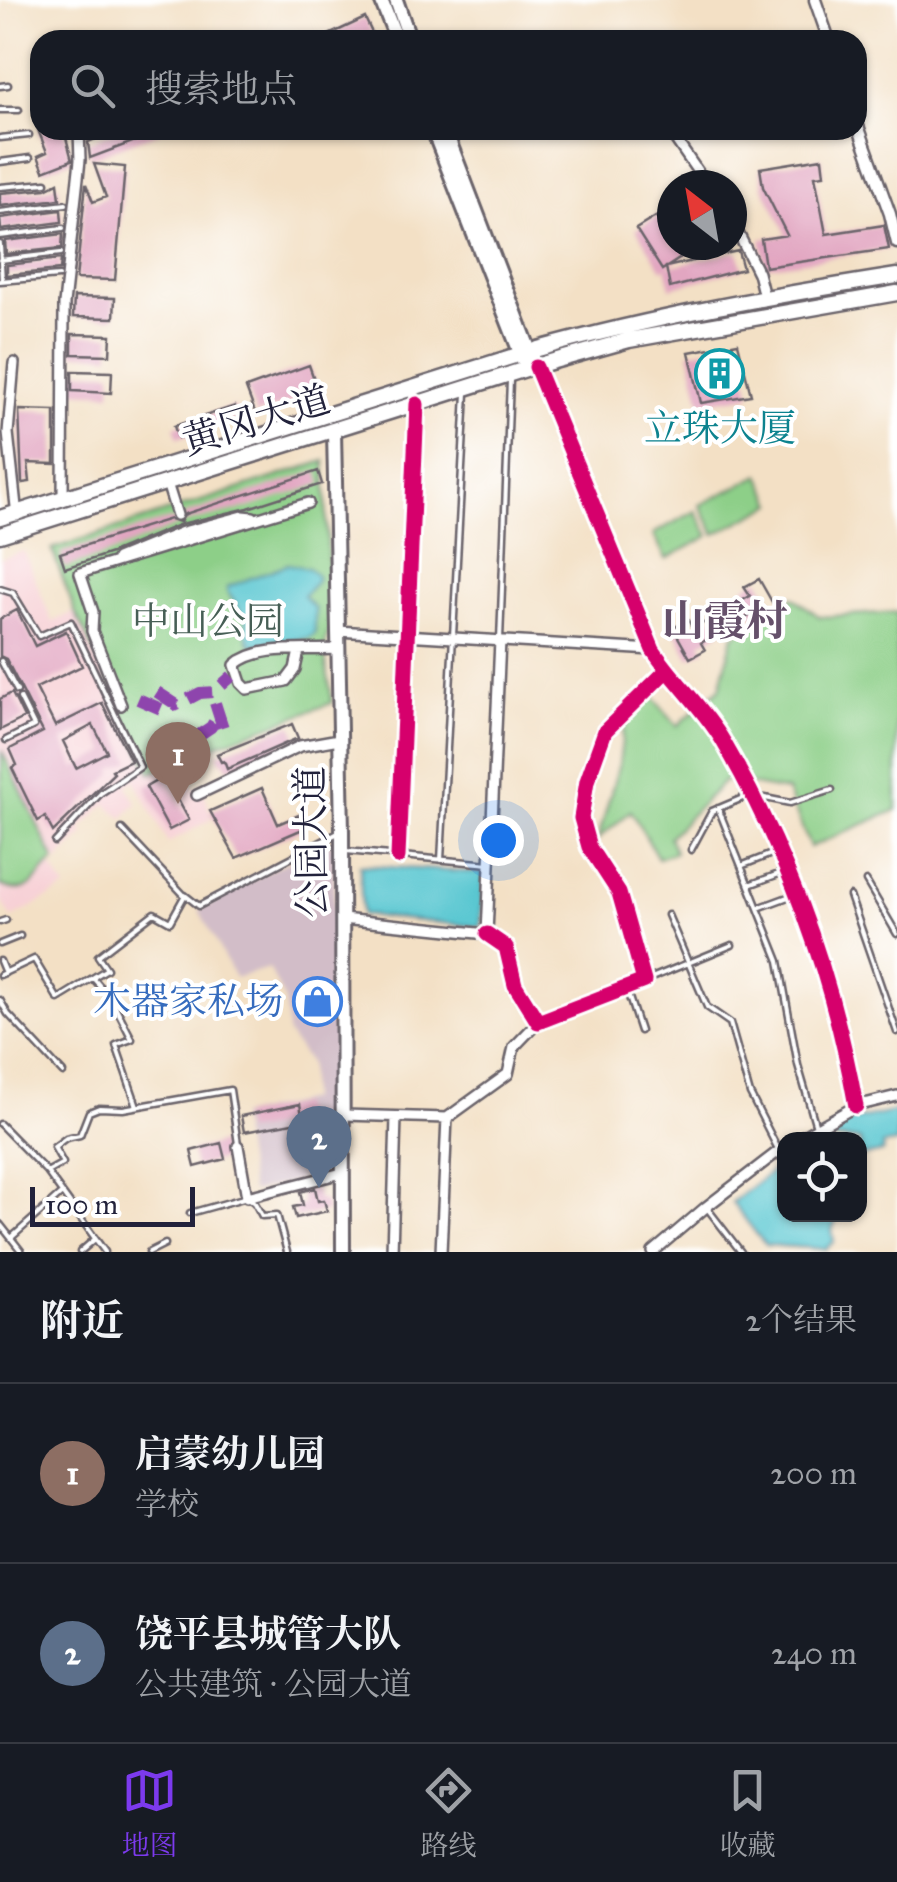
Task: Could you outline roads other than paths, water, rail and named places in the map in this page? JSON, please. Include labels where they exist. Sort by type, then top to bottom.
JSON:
[{"type":"main road","points":[[381,0],[392,30]]},
{"type":"main road","points":[[396,0],[406,30]]},
{"type":"main road","points":[[437,140],[533,362]]},
{"type":"main road","points":[[448,140],[533,362]]},
{"type":"main road","name":"黄冈大道","points":[[0,535],[533,362],[624,325],[897,276]]},
{"type":"main road","name":"黄冈大道","points":[[0,518],[533,362],[629,340],[897,292]]},
{"type":"main road","name":"公园大道","points":[[334,431],[342,831],[344,1252]]},
{"type":"street","points":[[815,0],[825,30]]},
{"type":"street","points":[[63,500],[64,304],[79,140]]},
{"type":"street","points":[[676,140],[697,170]]},
{"type":"street","points":[[863,140],[897,242]]},
{"type":"street","points":[[747,251],[764,296]]},
{"type":"street","points":[[533,362],[653,650],[666,671],[708,717],[788,870],[844,1039],[856,1106]]},
{"type":"street","points":[[14,363],[8,432],[17,516]]},
{"type":"street","points":[[398,856],[418,404]]},
{"type":"street","points":[[166,480],[177,515]]},
{"type":"street","points":[[122,706],[92,631],[93,612],[80,573],[106,566],[129,551],[183,532],[243,516],[260,518],[308,503]]},
{"type":"street","points":[[337,631],[653,650]]},
{"type":"street","points":[[487,934],[500,640]]},
{"type":"street","points":[[299,651],[286,681],[247,689],[241,683],[235,664],[246,656],[299,651],[336,649]]},
{"type":"street","points":[[344,1114],[447,1118],[508,1074],[514,1047],[538,1022],[644,980],[619,893],[589,847],[581,818],[587,781],[605,731],[666,671]]},
{"type":"street","points":[[197,795],[300,746],[340,739]]},
{"type":"street","points":[[342,920],[487,934],[506,947],[515,985],[538,1022]]},
{"type":"street","points":[[808,1132],[856,1106],[897,1096]]},
{"type":"street","points":[[392,1252],[396,1116]]},
{"type":"street","points":[[441,1252],[447,1118]]},
{"type":"street","points":[[238,1146],[247,1197],[342,1173]]},
{"type":"street","points":[[654,1252],[706,1206],[777,1153]]},
{"type":"lane","points":[[0,86],[8,85]]},
{"type":"lane","points":[[0,110],[19,110]]},
{"type":"lane","points":[[0,138],[29,135]]},
{"type":"lane","points":[[0,162],[30,158]]},
{"type":"lane","points":[[0,187],[46,183]]},
{"type":"lane","points":[[0,212],[66,204]]},
{"type":"lane","points":[[0,236],[63,228]]},
{"type":"lane","points":[[0,244],[1,281],[58,276]]},
{"type":"lane","points":[[0,260],[61,253]]},
{"type":"lane","points":[[500,640],[510,375]]},
{"type":"lane","points":[[441,860],[466,388]]},
{"type":"lane","points":[[0,589],[14,593],[39,636],[70,622],[140,767],[102,793],[54,842]]},
{"type":"lane","points":[[2,661],[16,691]]},
{"type":"lane","points":[[6,740],[34,726],[20,698]]},
{"type":"lane","points":[[691,850],[712,811],[718,808],[750,796],[790,802],[832,790]]},
{"type":"lane","points":[[718,808],[779,962],[798,1066],[816,1127]]},
{"type":"lane","points":[[122,829],[184,896],[199,906],[342,831]]},
{"type":"lane","points":[[341,851],[490,864]]},
{"type":"lane","points":[[741,866],[778,851]]},
{"type":"lane","points":[[749,886],[788,870]]},
{"type":"lane","points":[[866,881],[897,934]]},
{"type":"lane","points":[[758,908],[797,894]]},
{"type":"lane","points":[[0,961],[2,974],[34,960],[58,999],[107,969],[98,956],[154,912],[170,922],[184,896]]},
{"type":"lane","points":[[850,896],[897,1032]]},
{"type":"lane","points":[[668,916],[707,1007],[730,1023],[750,1094],[777,1140]]},
{"type":"lane","points":[[0,944],[20,936]]},
{"type":"lane","points":[[644,980],[732,945]]},
{"type":"lane","points":[[93,978],[112,1000],[132,1039],[116,1046],[137,1106]]},
{"type":"lane","points":[[626,988],[640,1031]]},
{"type":"lane","points":[[0,1000],[8,1014],[63,1073]]},
{"type":"lane","points":[[47,1172],[63,1163],[54,1148],[66,1138],[80,1136],[89,1112],[100,1108],[123,1110],[230,1090],[238,1146]]},
{"type":"lane","points":[[0,1124],[47,1172],[105,1252]]},
{"type":"lane","points":[[11,1238],[62,1193]]},
{"type":"lane","points":[[190,1213],[247,1197],[256,1202],[262,1216],[277,1216],[288,1252]]},
{"type":"lane","points":[[706,1206],[742,1252]]},
{"type":"lane","points":[[0,1224],[22,1252]]},
{"type":"lane","points":[[80,1252],[95,1239]]},
{"type":"lane","points":[[149,1252],[165,1244]]},
{"type":"water","points":[[288,564],[308,568],[317,576],[303,596],[315,609],[315,634],[252,646],[246,620],[227,587]]},
{"type":"water","points":[[360,865],[484,873],[481,927],[362,915]]},
{"type":"water","points":[[897,1111],[897,1143],[882,1145],[883,1152],[867,1155],[867,1132],[828,1132],[845,1122]]},
{"type":"water","points":[[777,1167],[777,1222],[835,1222],[834,1242],[826,1249],[765,1245],[732,1202]]},
{"type":"place","name":"立珠大厦","points":[[720,374]]},
{"type":"place","name":"启蒙幼儿园","points":[[178,804]]},
{"type":"place","name":"木器家私场","points":[[318,1001]]},
{"type":"place","name":"饶平县城管大队","points":[[319,1188]]},
{"type":"district","name":"山霞村","points":[[725,620]]},
{"type":"park label","name":"中山公园","points":[[208,621]]}]
